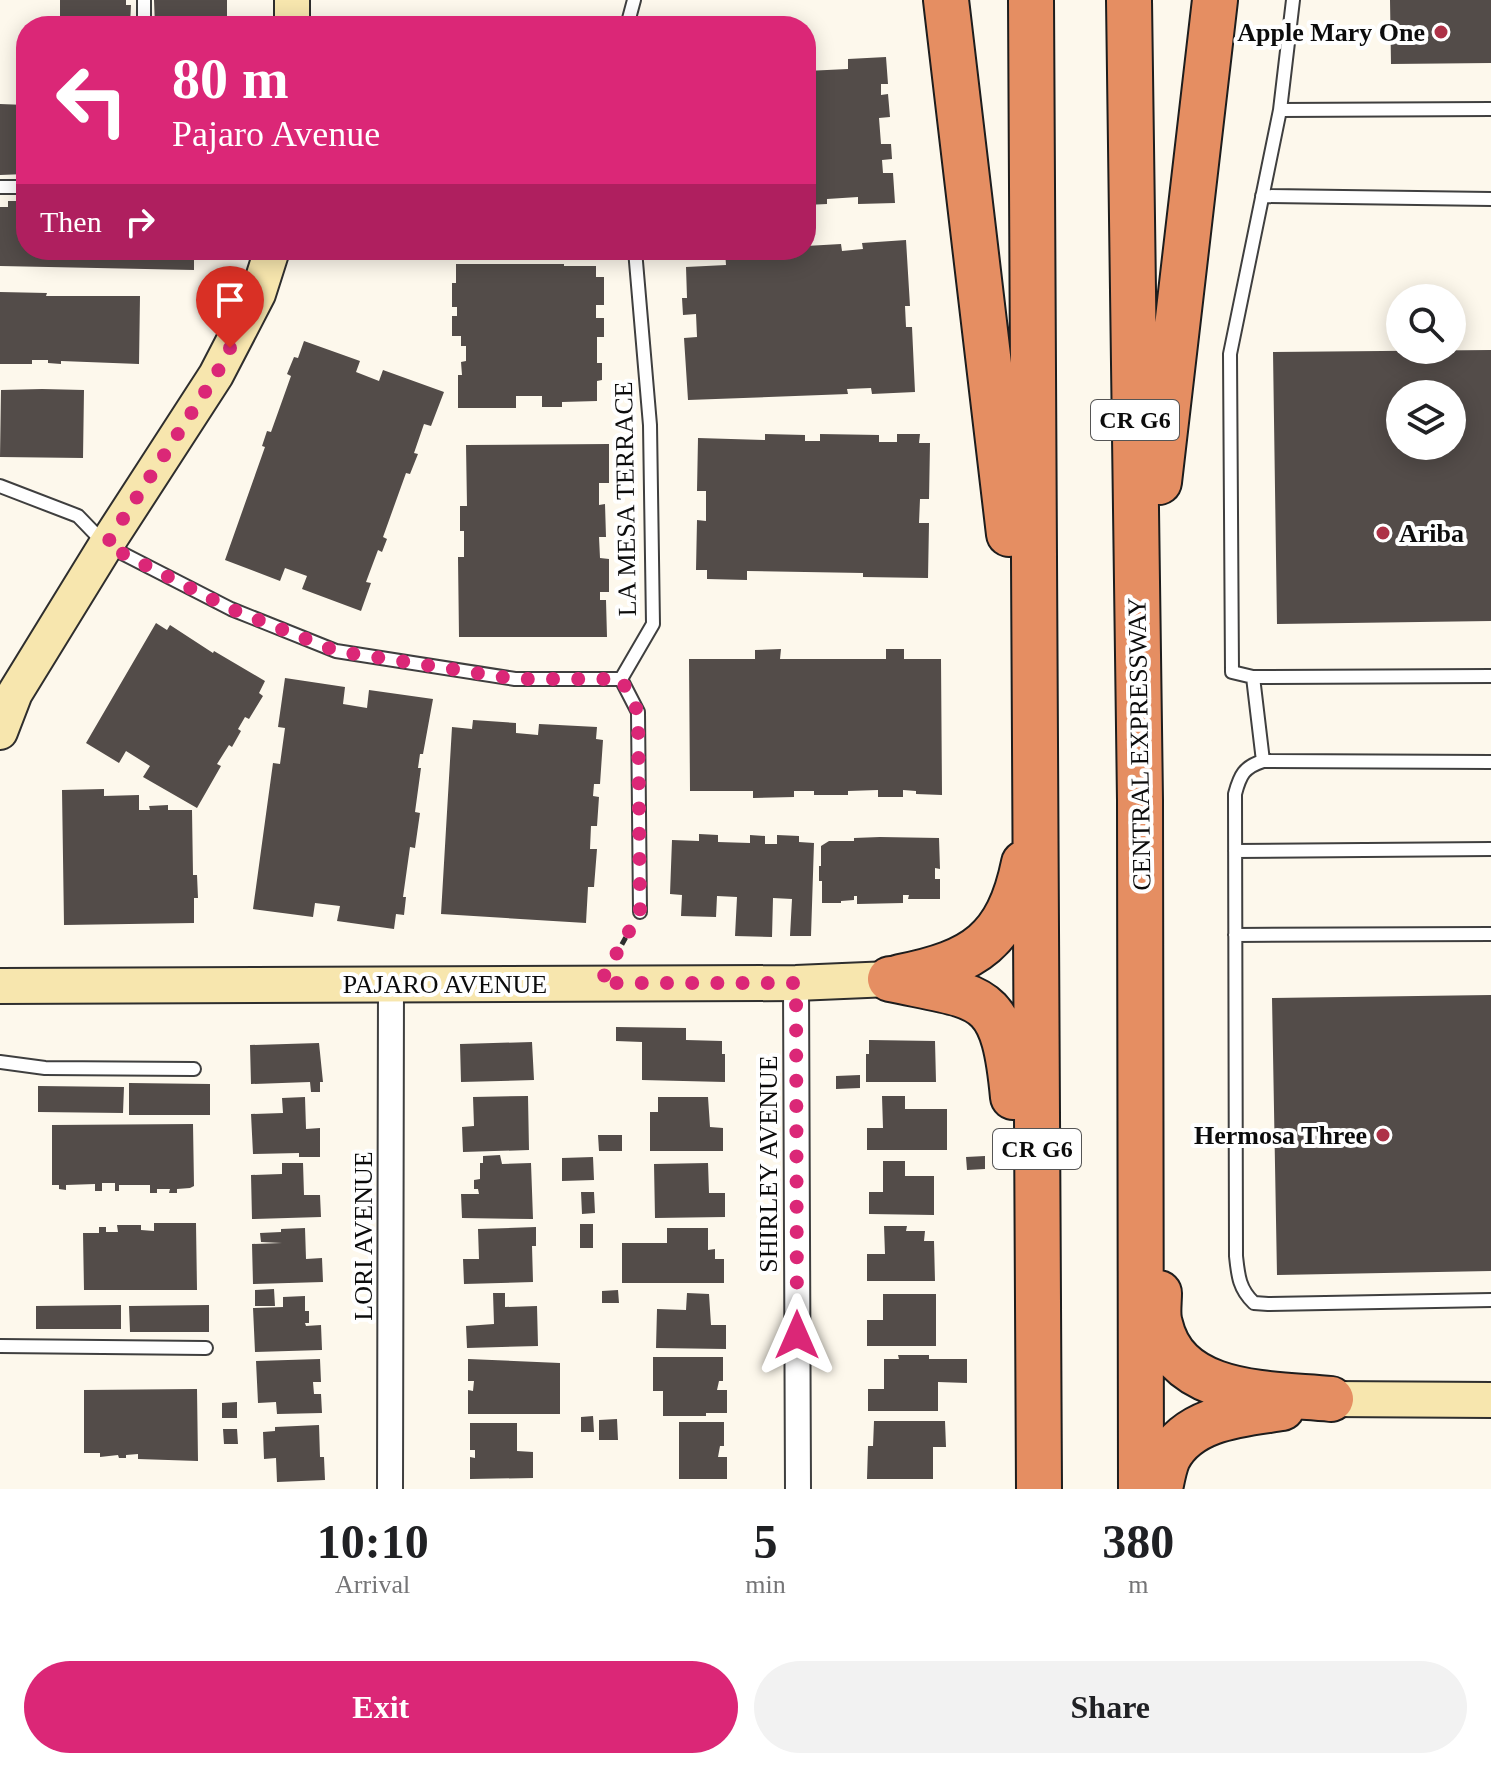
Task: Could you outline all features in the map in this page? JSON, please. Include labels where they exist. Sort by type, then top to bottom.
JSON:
[{"type":"highway","points":[[946,0],[1033,737]]},
{"type":"highway","name":"CR G6","points":[[1031,0],[1039,1489]]},
{"type":"highway","name":"CENTRAL EXPRESSWAY","points":[[1129,0],[1140,800],[1141,1489]]},
{"type":"highway","points":[[1140,800],[1151,658],[1153,525],[1215,0]]},
{"type":"highway","points":[[890,979],[929,971],[959,960],[979,950],[996,931],[1009,910],[1020,880],[1035,809]]},
{"type":"highway","points":[[890,979],[979,1000],[996,1018],[1005,1037],[1010,1060],[1038,1360]]},
{"type":"highway","points":[[1141,1212],[1158,1261],[1159,1324],[1170,1348],[1184,1365],[1206,1380],[1227,1388],[1331,1399]]},
{"type":"highway","points":[[1160,1489],[1168,1458],[1182,1441],[1201,1426],[1228,1417],[1331,1399]]},
{"type":"street","points":[[0,732],[15,693],[216,375],[258,294],[269,260]]},
{"type":"street","name":"PAJARO AVENUE","points":[[0,986],[796,983],[890,979]]},
{"type":"street","name":"SHIRLEY AVENUE","points":[[796,983],[798,1489]]},
{"type":"street","name":"LORI AVENUE","points":[[390,1489],[391,984]]},
{"type":"street","points":[[1331,1399],[1491,1400]]},
{"type":"lane","points":[[1293,0],[1280,110],[1230,354],[1232,672],[1253,677],[1491,676]]},
{"type":"lane","points":[[1280,110],[1491,109]]},
{"type":"lane","points":[[1262,196],[1491,199]]},
{"type":"lane","name":"LA MESA TERRACE","points":[[621,679],[653,624],[650,425],[636,260]]},
{"type":"lane","points":[[0,486],[78,516],[106,545],[231,609],[336,651],[515,679],[621,679],[638,712],[640,912]]},
{"type":"lane","points":[[1253,677],[1263,761]]},
{"type":"lane","points":[[1491,762],[1263,761],[1249,766],[1239,777],[1235,794],[1236,1256],[1238,1277],[1244,1293],[1254,1303],[1268,1304],[1491,1300]]},
{"type":"lane","points":[[1235,851],[1491,849]]},
{"type":"lane","points":[[1235,935],[1491,934]]},
{"type":"lane","points":[[0,1062],[45,1068],[194,1069]]},
{"type":"lane","points":[[0,1346],[206,1348]]},
{"type":"path","points":[[600,983],[640,912]]},
{"type":"building","points":[[60,0],[126,0],[126,5],[131,5],[130,16],[60,16]]},
{"type":"building","points":[[154,0],[227,0],[227,16],[155,16]]},
{"type":"building","name":"Apple Mary One","points":[[1390,0],[1491,0],[1491,63],[1391,64]]},
{"type":"building","points":[[886,57],[888,84],[881,84],[881,95],[888,94],[890,117],[879,118],[881,144],[891,144],[892,159],[882,160],[883,173],[893,173],[895,203],[858,204],[858,197],[827,199],[827,204],[816,205],[816,71],[848,69],[848,59]]},
{"type":"building","points":[[0,104],[16,105],[16,174],[0,175]]},
{"type":"building","points":[[8,201],[16,201],[16,260],[194,260],[194,270],[0,266],[0,207],[8,207]]},
{"type":"building","points":[[906,240],[910,306],[905,306],[906,327],[912,327],[915,392],[872,394],[871,388],[847,389],[848,394],[688,400],[684,338],[697,337],[696,314],[683,315],[682,298],[687,298],[686,267],[726,265],[726,260],[816,260],[816,245],[841,244],[842,251],[863,249],[862,243]]},
{"type":"building","points":[[456,264],[596,266],[596,277],[604,277],[604,305],[596,305],[596,318],[604,318],[604,337],[597,337],[597,363],[602,363],[602,380],[597,381],[597,401],[562,402],[562,407],[542,407],[542,396],[516,396],[516,408],[458,408],[458,375],[462,375],[461,362],[466,361],[466,346],[461,346],[461,336],[452,336],[452,316],[457,316],[457,307],[452,307]]},
{"type":"building","points":[[0,292],[47,293],[46,296],[140,296],[139,364],[61,361],[61,364],[32,360],[32,364],[0,364]]},
{"type":"building","points":[[304,341],[360,361],[356,372],[379,381],[383,370],[444,392],[431,426],[424,424],[414,453],[418,454],[410,474],[406,473],[383,537],[387,539],[382,552],[378,550],[366,582],[371,583],[361,611],[302,589],[307,576],[285,568],[280,581],[225,560],[265,447],[262,446],[267,431],[271,432],[291,376],[287,374],[294,357],[298,358]]},
{"type":"building","name":"Ariba","points":[[1466,350],[1491,350],[1491,621],[1277,624],[1273,352],[1386,351],[1386,364],[1466,364]]},
{"type":"building","points":[[1,390],[84,390],[83,458],[0,457]]},
{"type":"building","points":[[765,434],[805,435],[805,441],[820,441],[820,434],[879,435],[879,442],[897,442],[897,434],[920,434],[919,443],[930,443],[929,499],[920,499],[919,523],[929,523],[928,578],[863,577],[863,573],[747,571],[747,580],[707,579],[707,570],[696,570],[697,520],[706,521],[706,491],[697,491],[698,438],[765,440]]},
{"type":"building","points":[[609,444],[609,483],[599,483],[599,505],[605,504],[606,537],[599,537],[600,558],[609,559],[609,592],[600,592],[600,600],[606,600],[607,637],[459,637],[458,557],[464,557],[460,506],[467,506],[466,445]]},
{"type":"building","points":[[156,623],[167,630],[170,625],[265,681],[259,693],[263,696],[249,719],[245,717],[232,747],[229,745],[217,764],[221,766],[197,808],[143,777],[150,766],[126,751],[119,763],[86,743]]},
{"type":"building","points":[[781,649],[780,659],[886,659],[886,649],[904,649],[904,659],[941,659],[942,795],[903,790],[903,797],[878,797],[878,790],[848,791],[848,795],[814,795],[814,791],[794,791],[794,797],[753,798],[753,791],[690,791],[689,659],[755,659],[755,650]]},
{"type":"building","points":[[285,678],[345,687],[343,704],[367,708],[369,690],[433,699],[418,768],[421,768],[415,812],[420,813],[415,848],[410,847],[403,897],[406,897],[404,915],[396,914],[394,929],[337,921],[340,906],[315,903],[313,917],[253,909],[273,763],[280,764],[285,728],[278,727]]},
{"type":"building","points":[[473,720],[516,723],[516,733],[538,735],[539,724],[597,727],[596,739],[603,740],[600,784],[594,784],[593,796],[599,797],[597,826],[591,826],[590,849],[597,849],[594,887],[588,887],[586,923],[441,914],[452,727],[472,729]]},
{"type":"building","points":[[104,789],[104,796],[139,795],[139,810],[168,805],[168,810],[192,810],[193,875],[197,875],[198,898],[194,898],[194,923],[64,925],[62,790]]},
{"type":"building","points":[[699,834],[718,835],[718,842],[750,843],[750,835],[765,836],[765,844],[777,844],[777,835],[799,836],[799,842],[814,843],[811,936],[790,936],[792,899],[773,898],[772,937],[735,936],[737,897],[717,896],[716,917],[681,916],[682,895],[670,894],[672,840],[699,841]]},
{"type":"building","points":[[880,837],[939,838],[940,869],[935,868],[935,879],[940,879],[940,899],[908,899],[909,895],[903,895],[903,903],[857,904],[857,896],[854,896],[854,900],[841,903],[822,903],[822,881],[819,881],[821,846],[829,841]]},
{"type":"building","name":"Hermosa Three","points":[[1491,995],[1491,1271],[1277,1275],[1272,998]]},
{"type":"building","points":[[616,1027],[686,1028],[686,1040],[722,1041],[725,1082],[642,1080],[642,1042],[616,1041]]},
{"type":"building","points":[[869,1040],[935,1041],[936,1082],[866,1082]]},
{"type":"building","points":[[532,1042],[534,1080],[461,1082],[460,1044]]},
{"type":"building","points":[[319,1043],[323,1082],[320,1082],[320,1092],[311,1092],[310,1082],[251,1084],[250,1045]]},
{"type":"building","points":[[860,1075],[860,1088],[836,1089],[836,1076]]},
{"type":"building","points":[[129,1083],[210,1084],[210,1115],[129,1115]]},
{"type":"building","points":[[38,1086],[124,1087],[123,1113],[38,1112]]},
{"type":"building","points":[[528,1096],[529,1150],[463,1152],[462,1127],[474,1126],[473,1097]]},
{"type":"building","points":[[882,1096],[905,1096],[905,1109],[947,1109],[947,1150],[867,1150],[867,1128],[883,1128]]},
{"type":"building","points":[[305,1097],[306,1129],[320,1128],[320,1157],[299,1157],[299,1153],[253,1154],[251,1114],[283,1113],[282,1098]]},
{"type":"building","points":[[658,1097],[708,1097],[710,1127],[723,1128],[723,1151],[650,1151],[650,1112],[658,1112]]},
{"type":"building","points":[[193,1124],[194,1186],[190,1188],[177,1189],[177,1193],[169,1193],[170,1189],[157,1189],[157,1193],[150,1193],[150,1185],[119,1185],[119,1191],[115,1191],[115,1183],[102,1183],[102,1191],[95,1191],[95,1184],[66,1185],[66,1190],[52,1185],[52,1125]]},
{"type":"building","points":[[598,1135],[622,1135],[622,1151],[599,1151]]},
{"type":"building","points":[[500,1155],[502,1164],[531,1163],[533,1219],[462,1218],[461,1194],[479,1194],[478,1189],[474,1189],[474,1180],[480,1179],[483,1156]]},
{"type":"building","points":[[985,1156],[985,1169],[967,1170],[966,1157]]},
{"type":"building","points":[[593,1157],[594,1180],[562,1181],[562,1158]]},
{"type":"building","points":[[883,1161],[905,1161],[905,1176],[934,1176],[934,1215],[869,1214],[869,1192],[883,1192]]},
{"type":"building","points":[[282,1163],[303,1163],[304,1195],[320,1195],[321,1217],[252,1219],[251,1175],[282,1174]]},
{"type":"building","points":[[708,1163],[709,1193],[725,1193],[725,1217],[655,1218],[654,1164]]},
{"type":"building","points":[[581,1192],[594,1192],[595,1213],[582,1214]]},
{"type":"building","points":[[154,1223],[196,1223],[197,1290],[84,1290],[83,1233],[99,1233],[99,1227],[106,1227],[106,1232],[118,1232],[117,1225],[141,1225],[141,1230],[154,1231]]},
{"type":"building","points":[[580,1224],[593,1224],[593,1248],[580,1248]]},
{"type":"building","points":[[884,1226],[907,1226],[906,1231],[925,1231],[924,1241],[934,1241],[935,1281],[867,1281],[867,1254],[885,1254]]},
{"type":"building","points":[[536,1227],[536,1246],[532,1246],[533,1282],[464,1284],[463,1259],[479,1259],[478,1229]]},
{"type":"building","points":[[305,1228],[306,1259],[322,1258],[323,1282],[253,1284],[252,1244],[282,1243],[261,1242],[260,1233]]},
{"type":"building","points":[[667,1228],[708,1228],[708,1250],[715,1249],[715,1259],[724,1259],[724,1283],[622,1283],[622,1243],[667,1243]]},
{"type":"building","points":[[274,1289],[275,1306],[255,1306],[255,1290]]},
{"type":"building","points":[[618,1290],[619,1303],[602,1303],[602,1291]]},
{"type":"building","points":[[493,1293],[505,1293],[505,1307],[537,1306],[538,1346],[467,1348],[466,1326],[494,1324]]},
{"type":"building","points":[[687,1293],[709,1294],[711,1325],[726,1325],[726,1349],[656,1348],[657,1309],[686,1310]]},
{"type":"building","points":[[883,1294],[936,1294],[936,1346],[867,1346],[867,1320],[883,1320]]},
{"type":"building","points":[[305,1296],[309,1323],[305,1323],[306,1326],[321,1325],[322,1350],[255,1352],[253,1308],[283,1307],[283,1297]]},
{"type":"building","points":[[121,1305],[121,1329],[36,1329],[36,1306]]},
{"type":"building","points":[[209,1305],[209,1332],[130,1332],[129,1306]]},
{"type":"building","points":[[898,1355],[967,1359],[967,1383],[938,1382],[938,1411],[868,1411],[868,1389],[884,1389],[884,1359],[899,1359]]},
{"type":"building","points":[[653,1357],[723,1357],[723,1381],[719,1381],[717,1390],[727,1390],[727,1413],[663,1416],[663,1391],[653,1391]]},
{"type":"building","points":[[320,1359],[321,1382],[313,1382],[314,1394],[321,1394],[322,1413],[277,1414],[276,1402],[258,1403],[256,1361]]},
{"type":"building","points":[[468,1359],[560,1363],[560,1414],[468,1414],[468,1390],[473,1391],[474,1381],[468,1381]]},
{"type":"building","points":[[197,1389],[198,1461],[138,1459],[138,1454],[126,1455],[126,1458],[119,1458],[118,1455],[100,1457],[100,1453],[84,1453],[84,1390]]},
{"type":"building","points":[[237,1402],[237,1418],[222,1418],[222,1403]]},
{"type":"building","points":[[593,1416],[594,1432],[581,1432],[581,1417]]},
{"type":"building","points":[[617,1419],[618,1440],[599,1440],[599,1420]]},
{"type":"building","points":[[874,1421],[945,1421],[946,1447],[933,1447],[933,1479],[867,1479],[868,1446],[873,1446]]},
{"type":"building","points":[[679,1422],[724,1422],[724,1446],[720,1446],[718,1457],[727,1457],[727,1479],[679,1479]]},
{"type":"building","points":[[470,1423],[517,1423],[517,1451],[533,1452],[533,1478],[470,1479],[470,1457],[475,1458],[475,1450],[470,1450]]},
{"type":"building","points":[[319,1425],[320,1457],[324,1457],[325,1480],[277,1482],[276,1458],[264,1459],[263,1432],[275,1431],[275,1427]]},
{"type":"building","points":[[223,1429],[237,1429],[238,1444],[224,1444]]},
{"type":"place","name":"Apple Mary One","points":[[1441,32]]},
{"type":"place","name":"Ariba","points":[[1383,533]]},
{"type":"place","name":"Hermosa Three","points":[[1383,1135]]},
{"type":"route","points":[[230,348],[216,375],[106,545],[231,609],[336,651],[515,679],[621,679],[638,712],[640,912],[600,983],[796,983],[797,1335]]}]
